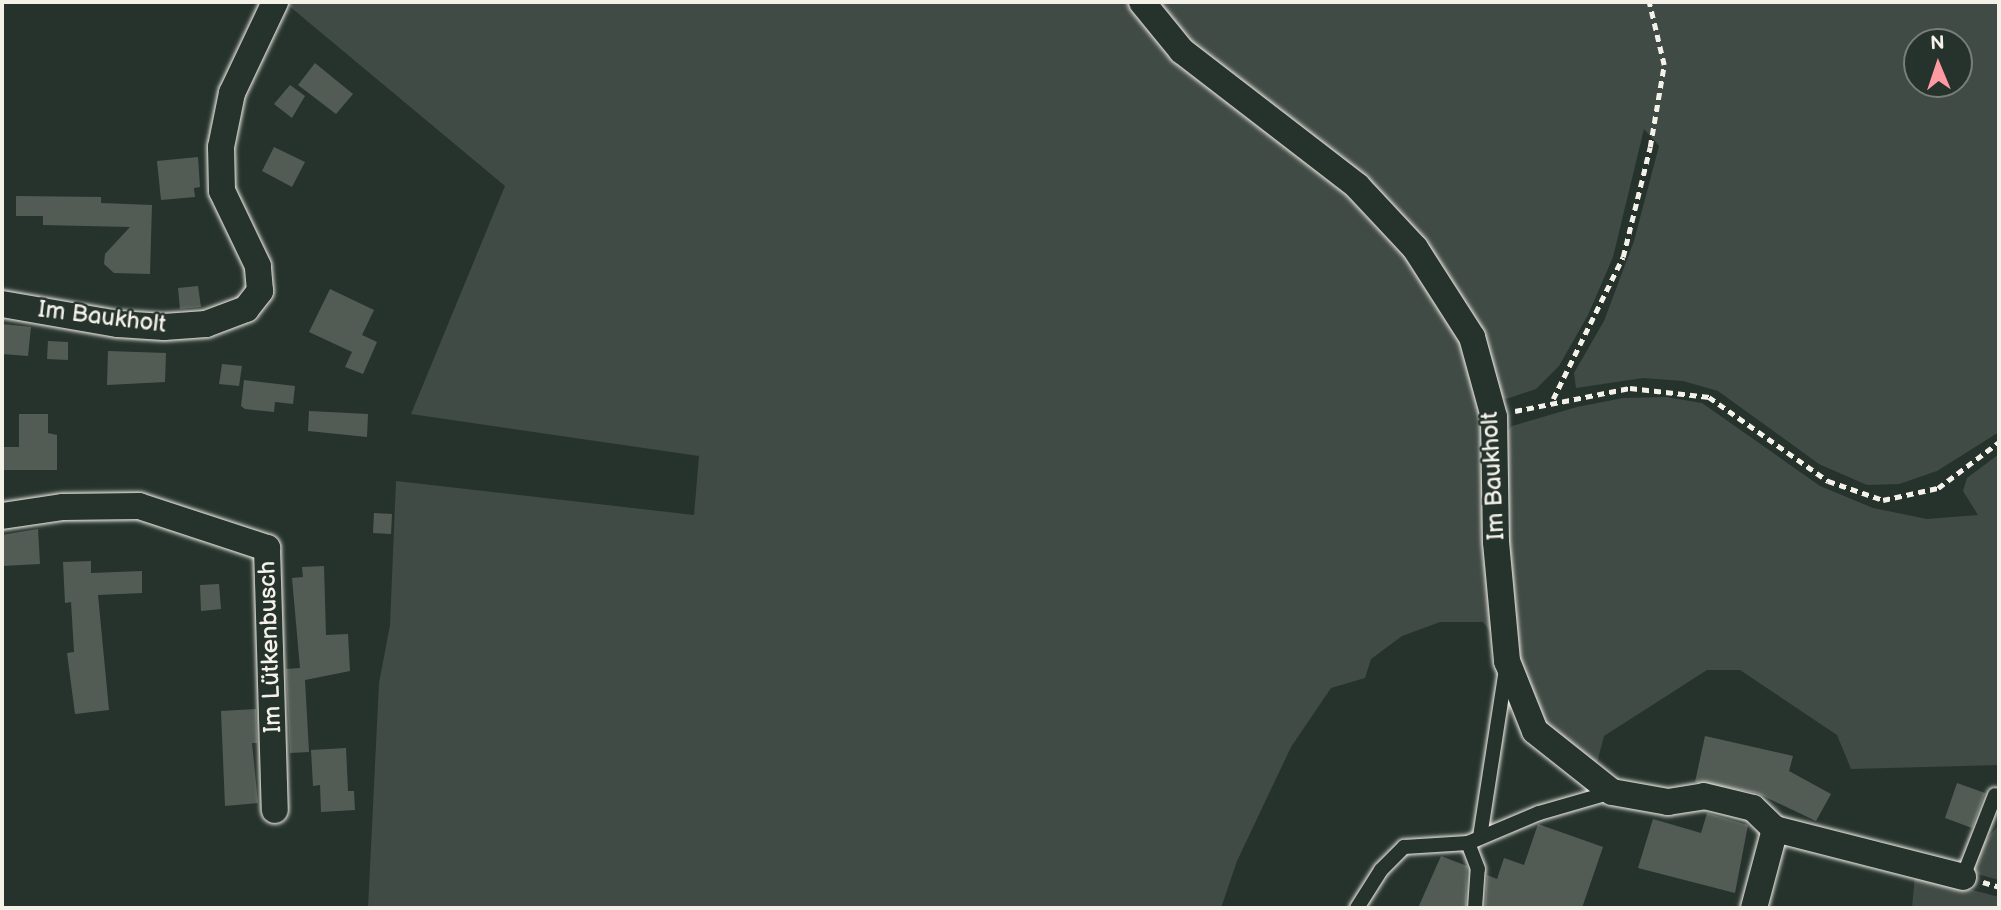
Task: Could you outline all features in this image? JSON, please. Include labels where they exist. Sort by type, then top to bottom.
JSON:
[{"type":"street","name":"Im Baukholt","points":[[2,304],[118,324],[164,327],[206,324],[246,309],[260,291],[258,267],[222,191],[221,147],[232,93],[275,2]]},
{"type":"street","name":"Im Baukholt","points":[[1142,2],[1182,51],[1357,186],[1415,248],[1472,337],[1494,416],[1496,542],[1507,661],[1535,731],[1612,792],[1668,802],[1704,796],[1753,808],[1775,829]]},
{"type":"street","name":"Im Lütkenbusch","points":[[2,516],[63,507],[139,506],[267,548],[275,810]]},
{"type":"street","points":[[1754,908],[1775,829],[1963,877]]},
{"type":"lane","points":[[1475,908],[1478,869],[1474,840],[1507,661]]},
{"type":"lane","points":[[1357,908],[1381,870],[1404,847],[1474,840],[1539,813],[1612,792]]},
{"type":"lane","points":[[1963,877],[1995,795]]},
{"type":"path","points":[[1553,400],[1623,257],[1650,147],[1664,65],[1648,2]]},
{"type":"path","points":[[1494,416],[1553,400],[1630,388],[1709,397],[1828,481],[1883,500],[1938,488],[1999,442]]},
{"type":"shaded area","points":[[289,2],[1130,2],[1396,237],[1457,330],[1478,395],[1498,641],[1483,622],[1440,622],[1402,636],[1371,659],[1365,678],[1331,688],[1291,747],[1237,861],[1221,908],[368,908],[379,683],[390,625],[396,481],[694,515],[699,456],[411,414],[505,186],[288,5]]},
{"type":"shaded area","points":[[1154,2],[1999,2],[1999,432],[1937,471],[1899,484],[1867,485],[1819,464],[1718,391],[1683,381],[1643,378],[1576,388],[1574,373],[1604,321],[1634,241],[1659,146],[1644,129],[1613,257],[1588,315],[1559,366],[1536,389],[1506,399],[1497,394],[1449,278],[1194,47]]},
{"type":"shaded area","points":[[1666,397],[1702,403],[1820,486],[1873,508],[1927,519],[1978,515],[1963,491],[1967,478],[1999,454],[1999,765],[1851,769],[1837,735],[1740,670],[1707,670],[1604,736],[1596,767],[1567,748],[1539,715],[1524,680],[1503,544],[1502,436],[1512,426],[1577,407],[1623,398]]},
{"type":"shaded area","points":[[1999,825],[1999,880],[1970,872],[1984,842]]},
{"type":"shaded area","points":[[1915,875],[1999,897],[1999,908],[1912,908]]},
{"type":"building","points":[[315,63],[353,94],[336,114],[298,85]]},
{"type":"building","points":[[290,85],[305,96],[292,118],[274,104]]},
{"type":"building","points":[[274,147],[305,162],[292,187],[262,171]]},
{"type":"building","points":[[198,157],[200,187],[194,188],[195,197],[161,200],[157,161]]},
{"type":"building","points":[[16,196],[101,197],[101,203],[152,205],[150,274],[114,273],[104,264],[105,254],[130,227],[43,225],[43,216],[16,216]]},
{"type":"building","points":[[198,286],[201,307],[180,309],[178,288]]},
{"type":"building","points":[[330,289],[374,310],[362,335],[377,342],[363,374],[345,367],[352,352],[309,332]]},
{"type":"building","points":[[2,324],[31,327],[28,356],[2,354]]},
{"type":"building","points":[[48,341],[68,342],[68,360],[47,359]]},
{"type":"building","points":[[108,351],[166,353],[165,382],[107,385]]},
{"type":"building","points":[[222,364],[242,366],[239,386],[219,384]]},
{"type":"building","points":[[244,380],[295,386],[293,404],[275,402],[274,412],[245,409],[241,406]]},
{"type":"building","points":[[309,411],[368,414],[367,437],[308,431]]},
{"type":"building","points":[[19,414],[48,414],[48,433],[57,435],[57,470],[2,470],[2,447],[19,447]]},
{"type":"building","points":[[374,513],[392,514],[391,534],[373,533]]},
{"type":"building","points":[[38,529],[40,564],[2,566],[2,535]]},
{"type":"building","points":[[91,561],[91,573],[142,571],[142,593],[98,595],[109,710],[75,714],[67,653],[74,652],[71,602],[65,603],[63,562]]},
{"type":"building","points":[[324,566],[326,635],[348,634],[350,671],[305,680],[309,752],[290,753],[286,669],[300,668],[292,578],[303,577],[302,567]]},
{"type":"building","points":[[219,584],[221,609],[201,611],[200,585]]},
{"type":"building","points":[[256,709],[257,743],[252,743],[258,803],[225,806],[221,711]]},
{"type":"building","points":[[1705,736],[1793,756],[1789,771],[1831,794],[1816,821],[1757,793],[1695,782]]},
{"type":"building","points":[[346,748],[348,791],[354,791],[355,810],[321,812],[320,785],[313,786],[311,750]]},
{"type":"building","points":[[1957,783],[1985,793],[1972,828],[1945,818]]},
{"type":"building","points":[[1707,813],[1748,825],[1735,893],[1638,868],[1653,819],[1701,833]]},
{"type":"building","points":[[1538,824],[1603,847],[1582,908],[1485,908],[1487,875],[1497,879],[1504,858],[1524,865]]},
{"type":"building","points":[[1441,856],[1467,866],[1466,908],[1418,908]]}]
